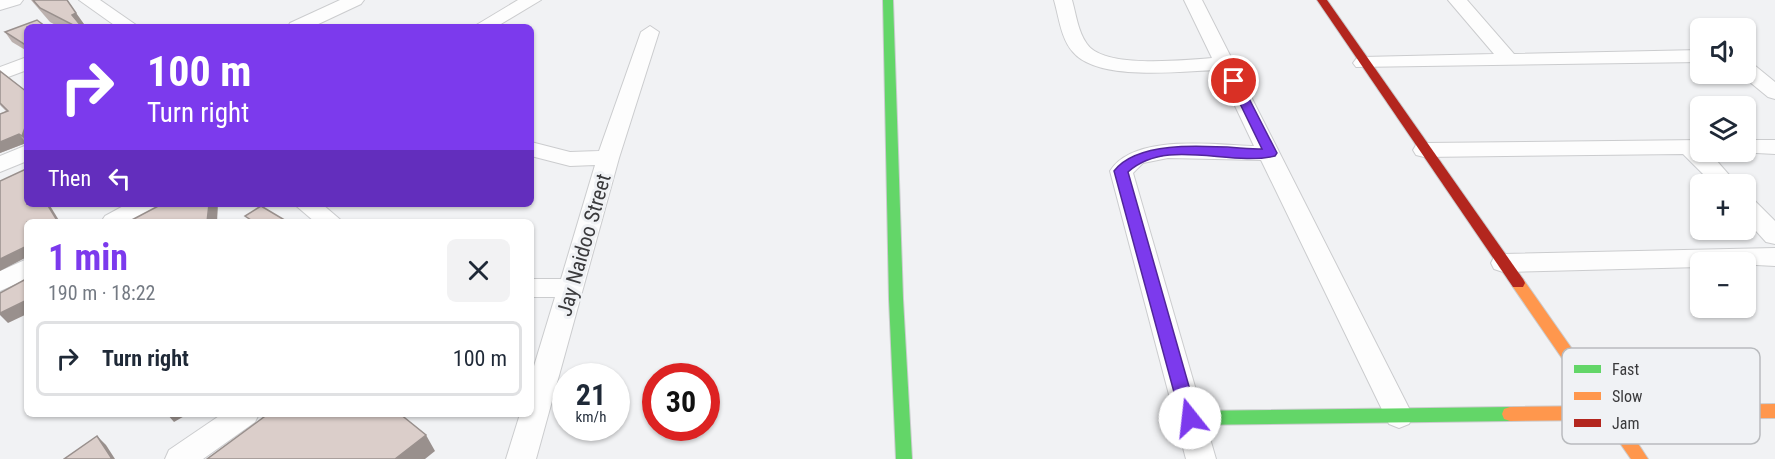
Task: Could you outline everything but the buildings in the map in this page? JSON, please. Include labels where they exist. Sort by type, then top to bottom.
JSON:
[{"type":"street","points":[[0,5],[14,0]]},
{"type":"street","points":[[88,0],[120,24]]},
{"type":"street","points":[[303,24],[355,0]]},
{"type":"street","points":[[488,24],[532,0]]},
{"type":"street","points":[[888,0],[896,299],[904,459]]},
{"type":"street","points":[[1063,0],[1080,50],[1097,61],[1133,66],[1226,64]]},
{"type":"street","points":[[1193,0],[1271,153],[1399,416]]},
{"type":"street","points":[[1322,0],[1363,63],[1563,348]]},
{"type":"street","points":[[1457,0],[1508,59]]},
{"type":"street","name":"Jay Naidoo Street","points":[[534,415],[608,158],[650,32]]},
{"type":"street","points":[[1363,63],[1690,56]]},
{"type":"street","points":[[0,74],[24,64]]},
{"type":"street","points":[[1756,77],[1775,93]]},
{"type":"street","points":[[1756,147],[1775,147]]},
{"type":"street","points":[[1424,150],[1690,148]]},
{"type":"street","points":[[534,150],[570,159],[608,158]]},
{"type":"street","points":[[1201,459],[1121,171],[1136,158],[1168,151],[1271,153]]},
{"type":"street","points":[[0,165],[24,153]]},
{"type":"street","points":[[1708,162],[1718,174]]},
{"type":"street","points":[[118,219],[140,207]]},
{"type":"street","points":[[1756,216],[1775,236]]},
{"type":"street","points":[[1503,263],[1775,257]]},
{"type":"street","points":[[0,282],[24,270]]},
{"type":"street","points":[[534,288],[572,288]]},
{"type":"street","points":[[1760,411],[1775,411]]},
{"type":"street","points":[[1190,418],[1562,414]]},
{"type":"street","points":[[180,459],[241,417]]},
{"type":"street","name":"Jay Naidoo Street","points":[[521,459],[534,417]]},
{"type":"street","points":[[1630,444],[1641,459]]},
{"type":"traffic: fast","points":[[888,0],[896,299],[904,459]]},
{"type":"traffic: fast","points":[[1190,418],[1510,414]]},
{"type":"traffic: slow","points":[[1518,283],[1563,348]]},
{"type":"traffic: slow","points":[[1760,411],[1775,411]]},
{"type":"traffic: slow","points":[[1510,414],[1562,413]]},
{"type":"traffic: slow","points":[[1630,444],[1640,459]]},
{"type":"traffic: jam","points":[[1322,0],[1518,283]]},
{"type":"route","points":[[1190,418],[1121,171],[1136,158],[1168,151],[1271,153],[1234,81]]}]
